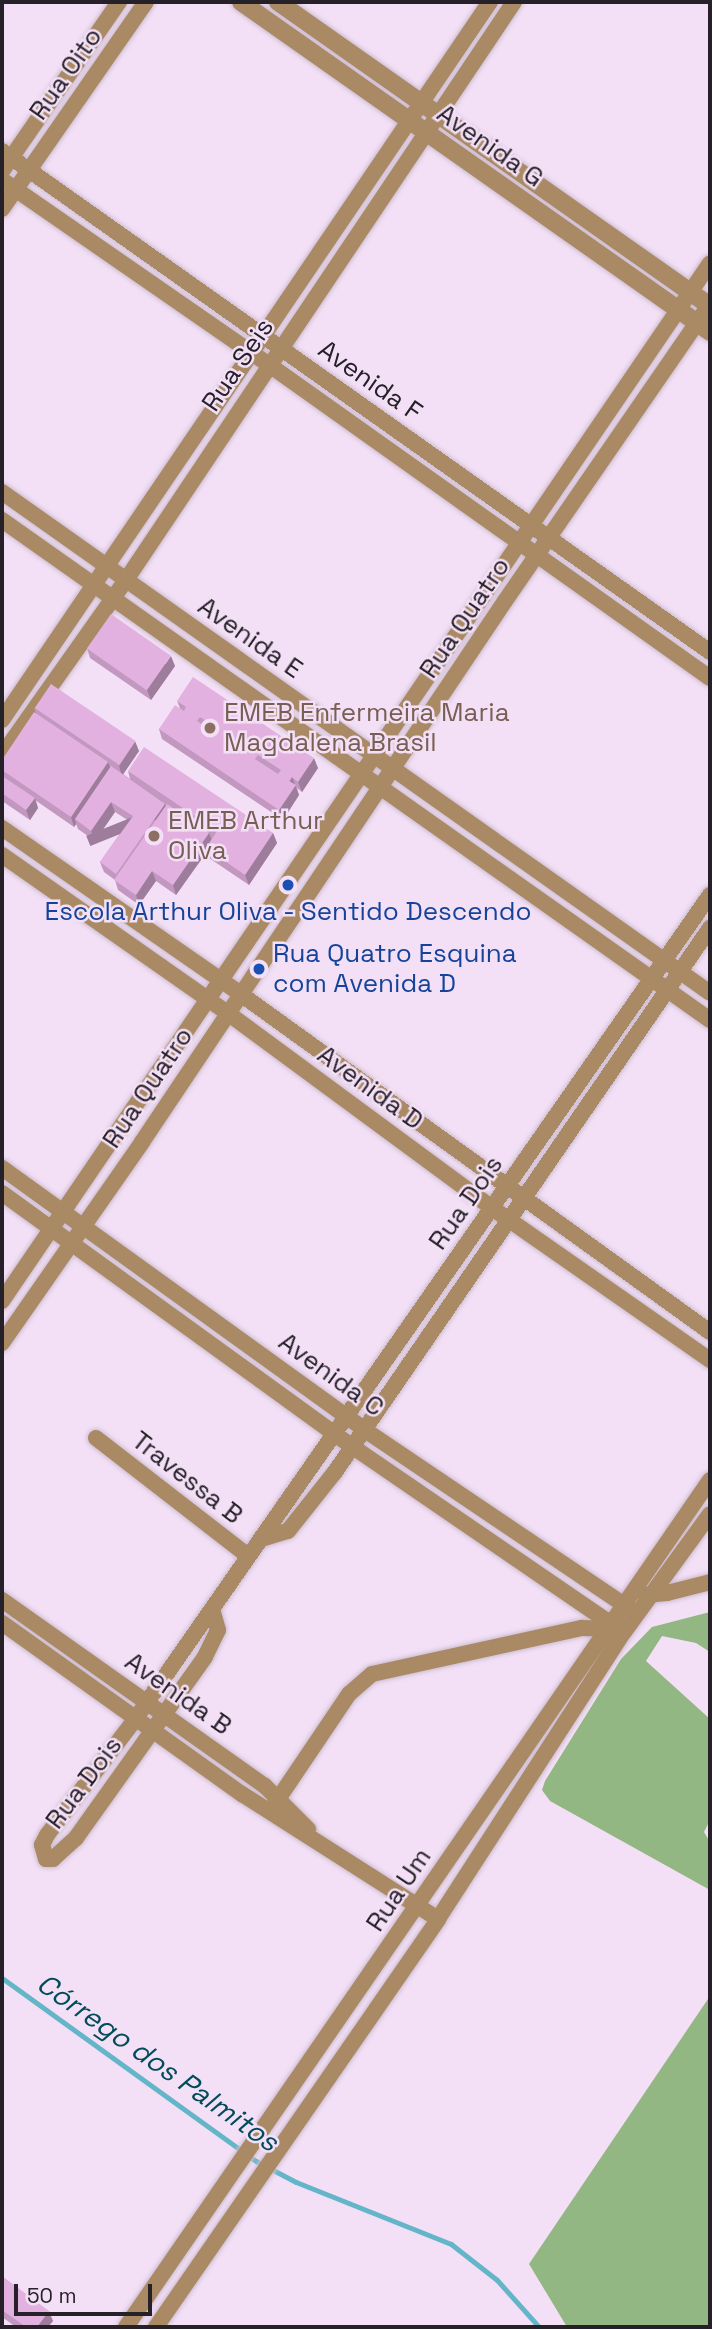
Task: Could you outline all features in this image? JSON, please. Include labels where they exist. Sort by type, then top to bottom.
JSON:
[{"type":"street","name":"Rua Oito","points":[[5,160],[119,2]]},
{"type":"street","name":"Rua Oito","points":[[2,209],[9,185],[29,170],[146,2]]},
{"type":"street","name":"Avenida G","points":[[241,2],[704,327]]},
{"type":"street","name":"Avenida G","points":[[278,2],[710,305]]},
{"type":"street","name":"Rua Seis","points":[[2,720],[490,2]]},
{"type":"street","name":"Rua Seis","points":[[2,755],[126,580],[280,346],[514,2]]},
{"type":"street","name":"Avenida F","points":[[5,160],[29,170],[710,652]]},
{"type":"street","name":"Avenida F","points":[[9,185],[268,364],[710,678]]},
{"type":"street","name":"Rua Quatro","points":[[2,1301],[710,263]]},
{"type":"street","name":"Rua Quatro","points":[[2,1343],[242,995],[549,538],[666,369],[704,327],[710,305]]},
{"type":"street","points":[[646,356],[666,369]]},
{"type":"street","name":"Avenida E","points":[[2,492],[710,993]]},
{"type":"street","name":"Avenida E","points":[[2,520],[710,1020]]},
{"type":"street","name":"Avenida D","points":[[2,828],[242,995],[523,1200],[710,1332]]},
{"type":"street","name":"Avenida D","points":[[2,855],[229,1014],[492,1208],[710,1360]]},
{"type":"street","name":"Rua Dois","points":[[212,1609],[218,1630],[215,1639],[166,1715],[76,1838],[53,1859],[46,1859],[42,1845],[47,1835],[136,1718],[248,1556],[710,895]]},
{"type":"street","name":"Rua Dois","points":[[261,1539],[277,1536],[299,1520],[353,1447],[710,928]]},
{"type":"street","name":"Avenida C","points":[[2,1168],[365,1430],[630,1609]]},
{"type":"street","name":"Avenida C","points":[[2,1193],[353,1447],[622,1635]]},
{"type":"street","name":"Travessa B","points":[[96,1438],[248,1556]]},
{"type":"street","name":"Rua Um","points":[[156,2327],[438,1919],[622,1635],[633,1591],[710,1480]]},
{"type":"street","name":"Rua Um","points":[[126,2327],[608,1626],[649,1596],[710,1514]]},
{"type":"street","points":[[633,1591],[649,1596],[710,1582]]},
{"type":"street","name":"Avenida B","points":[[2,1600],[166,1715],[316,1839],[438,1919]]},
{"type":"street","name":"Avenida B","points":[[2,1623],[153,1731],[275,1805]]},
{"type":"street","points":[[275,1805],[349,1694],[372,1674],[582,1628],[608,1626]]},
{"type":"green space","points":[[710,1612],[710,1652],[696,1643],[662,1636],[646,1661],[710,1719],[710,1820],[704,1832],[710,1842],[710,1890],[550,1801],[542,1790],[621,1659],[652,1627]]},
{"type":"green space","points":[[710,1996],[710,2327],[567,2327],[529,2264]]},
{"type":"building","points":[[111,614],[171,656],[147,690],[87,648]]},
{"type":"building","points":[[193,677],[314,758],[298,782],[292,777],[289,781],[296,785],[279,810],[159,729],[175,705],[184,711],[186,707],[177,701]],"holes":[[[200,717],[218,729],[216,733],[197,721]],[[230,738],[246,748],[244,752],[228,741]],[[258,755],[281,770],[278,774],[255,759]]]},
{"type":"building","points":[[51,684],[136,741],[119,765],[35,708]]},
{"type":"building","points":[[34,712],[108,762],[71,817],[2,770],[2,760]]},
{"type":"building","points":[[144,747],[273,833],[245,875],[206,848],[217,831],[128,771]]},
{"type":"building","points":[[111,766],[165,804],[116,874],[100,862],[133,816],[111,802],[91,831],[75,819]]},
{"type":"building","points":[[2,776],[35,798],[26,810],[2,793]]},
{"type":"building","points":[[167,804],[209,833],[173,885],[152,871],[136,895],[114,880]]},
{"type":"building","points":[[2,2276],[49,2311],[37,2327],[26,2327],[2,2310]]},
{"type":"waterway","name":"Córrego dos Palmitos","points":[[2,1978],[256,2161],[296,2182],[451,2244],[497,2280],[539,2327]]},
{"type":"place","name":"EMEB Enfermeira Maria Magdalena Brasil","points":[[210,728]]},
{"type":"place","name":"EMEB Arthur Oliva","points":[[154,836]]},
{"type":"place","name":"Escola Arthur Oliva - Sentido Descendo","points":[[288,885]]},
{"type":"place","name":"Rua Quatro Esquina com Avenida D","points":[[259,969]]}]
